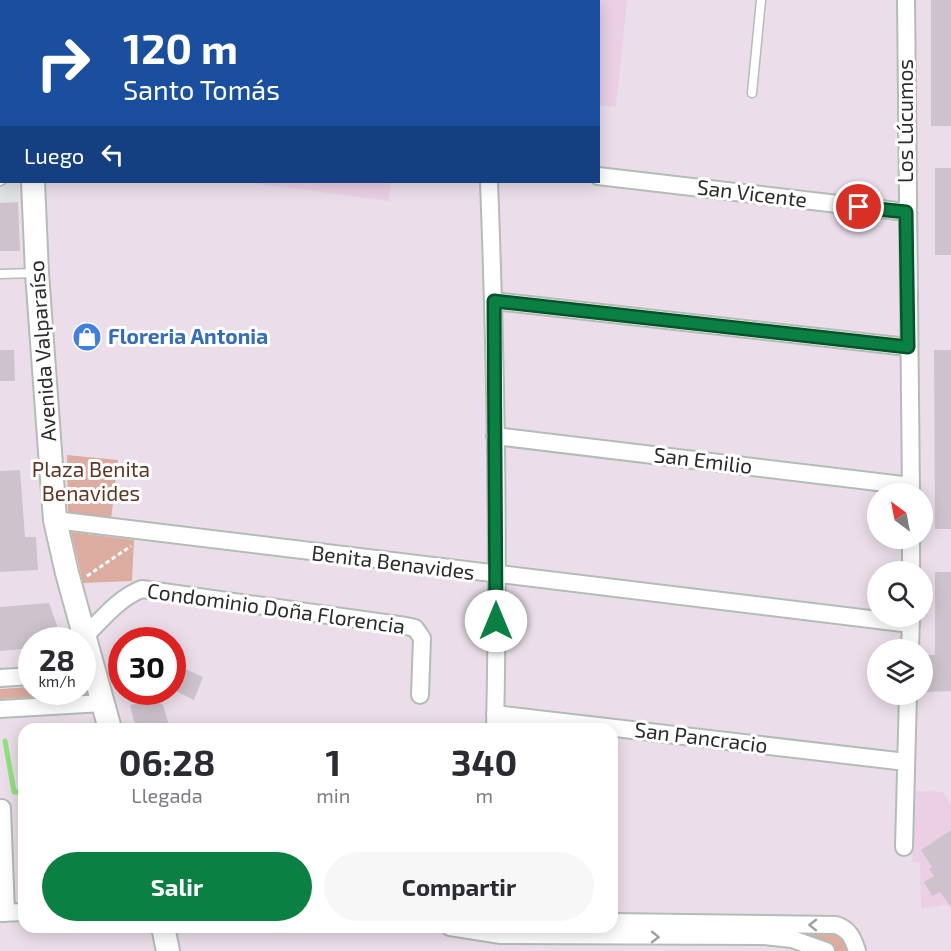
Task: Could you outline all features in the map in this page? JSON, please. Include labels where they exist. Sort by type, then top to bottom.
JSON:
[{"type":"main road","name":"Avenida Valparaíso","points":[[33,183],[37,273],[55,520],[82,627]]},
{"type":"main road","name":"Avenida Valparaíso","points":[[96,687],[104,703],[109,723]]},
{"type":"main road","points":[[164,933],[168,951]]},
{"type":"street","name":"Los Lúcumos","points":[[906,0],[906,212],[911,483]]},
{"type":"street","name":"San Vicente","points":[[600,176],[906,212]]},
{"type":"street","points":[[489,183],[494,301],[495,721]]},
{"type":"street","points":[[494,301],[908,347]]},
{"type":"street","name":"San Emilio","points":[[495,436],[867,484]]},
{"type":"street","name":"Benita Benavides","points":[[55,520],[496,575],[867,615]]},
{"type":"street","name":"Condominio Doña Florencia","points":[[94,627],[107,613],[134,592],[142,589],[406,626],[415,628],[422,638],[420,695]]},
{"type":"street","points":[[0,678],[18,677]]},
{"type":"street","points":[[0,709],[104,703]]},
{"type":"street","points":[[904,847],[908,705]]},
{"type":"street","name":"San Pancracio","points":[[495,721],[515,723]]},
{"type":"street","name":"San Pancracio","points":[[618,733],[906,762]]},
{"type":"street","points":[[2,808],[3,913],[18,912]]},
{"type":"street","points":[[620,927],[746,930],[836,925],[851,935],[857,951]]},
{"type":"street","points":[[746,930],[792,939],[826,951]]},
{"type":"street","points":[[492,933],[501,935],[531,933]]},
{"type":"lane","points":[[752,93],[761,0]]},
{"type":"lane","points":[[0,274],[37,273]]},
{"type":"path","points":[[71,588],[150,532]]},
{"type":"shaded area","points":[[600,0],[627,0],[616,107],[600,105]]},
{"type":"shaded area","points":[[0,183],[17,183],[20,251],[0,251]]},
{"type":"shaded area","points":[[253,183],[391,183],[389,201]]},
{"type":"shaded area","points":[[916,791],[943,792],[951,805],[951,909],[947,904],[921,909],[920,863],[912,862]]},
{"type":"green space","name":"Plaza Benita Benavides","points":[[67,455],[118,460],[111,520],[68,512]]},
{"type":"green space","points":[[71,532],[134,540],[132,581],[83,583]]},
{"type":"green space","points":[[18,688],[18,698],[0,699],[0,689]]},
{"type":"green space","points":[[834,930],[842,933],[852,951],[832,951],[792,933]]},
{"type":"building","points":[[931,0],[951,0],[951,126],[931,126]]},
{"type":"building","points":[[935,168],[951,168],[951,255],[935,255]]},
{"type":"building","points":[[18,202],[20,251],[0,251],[0,203]]},
{"type":"building","points":[[0,350],[14,350],[15,381],[0,381]]},
{"type":"building","points":[[934,350],[951,350],[951,529],[935,529]]},
{"type":"building","points":[[20,470],[25,537],[36,537],[38,570],[0,572],[0,471]]},
{"type":"building","points":[[935,572],[951,572],[951,691],[933,692],[933,655],[935,655]]},
{"type":"building","points":[[49,603],[57,627],[18,627],[18,649],[0,651],[0,607]]},
{"type":"building","points":[[186,669],[203,677],[194,700],[186,696]]},
{"type":"building","points":[[130,705],[163,705],[168,723],[134,723]]},
{"type":"building","points":[[951,830],[951,907],[940,892],[932,896],[924,882],[934,876],[929,869],[932,867],[921,850]]},
{"type":"waterway","points":[[5,741],[14,792],[18,792]]},
{"type":"place","name":"Floreria Antonia","points":[[87,337]]},
{"type":"route","points":[[496,621],[494,301],[908,347],[906,212],[859,207]]}]
